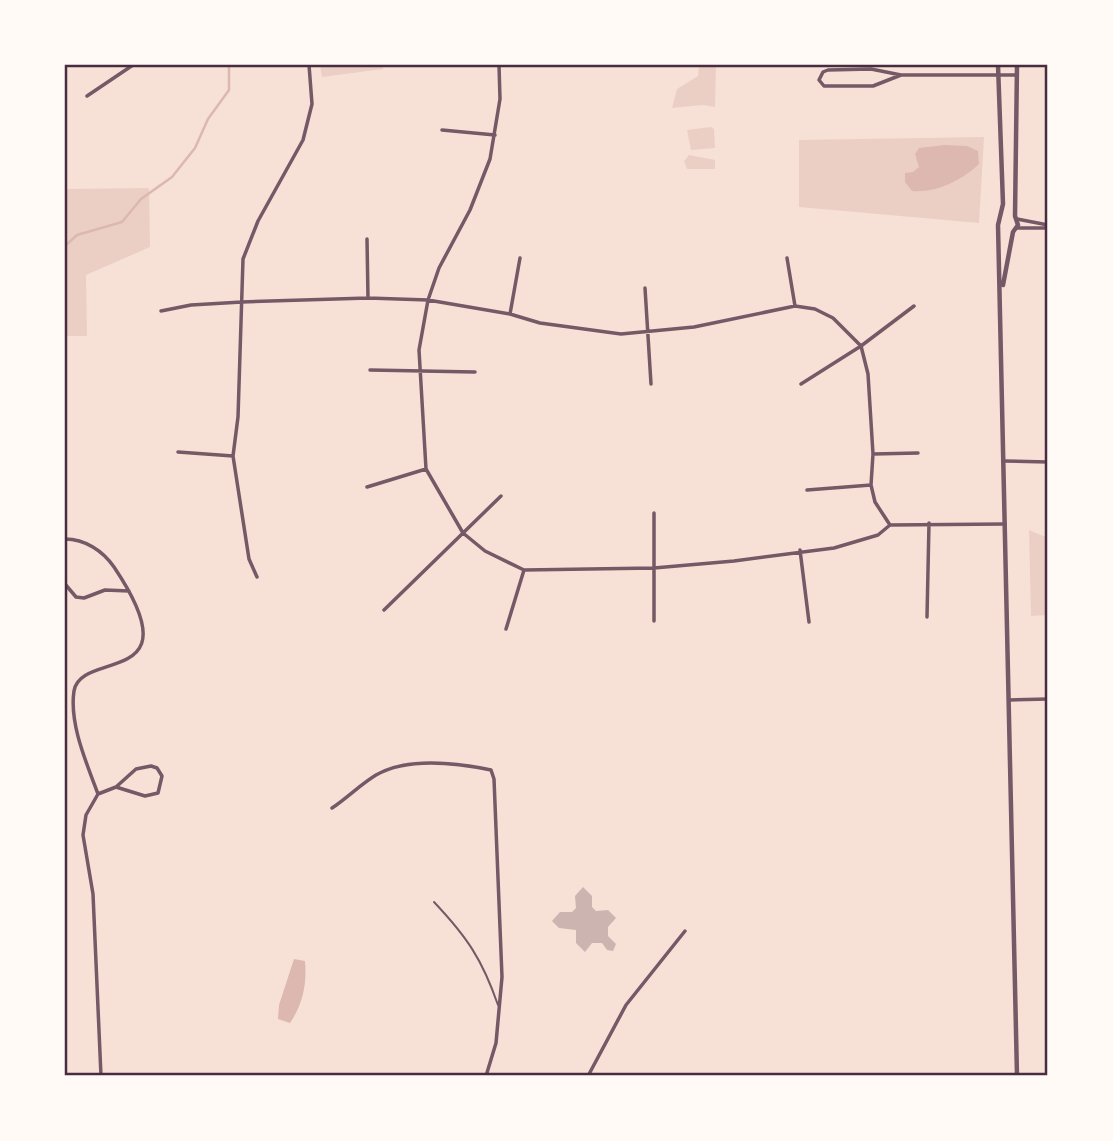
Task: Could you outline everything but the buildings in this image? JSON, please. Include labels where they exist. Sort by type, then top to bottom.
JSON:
[{"type":"street","points":[[86,96],[133,65]]},
{"type":"street","points":[[257,578],[249,559],[233,456],[243,259],[249,242],[303,140],[309,122],[312,93],[309,65]]},
{"type":"street","points":[[499,65],[500,99],[495,135],[482,182],[449,246],[428,300],[419,350],[426,468],[463,533],[485,551],[524,570],[654,568],[834,548],[863,541],[890,526],[929,523],[1005,524]]},
{"type":"street","points":[[998,65],[1003,141],[1002,215],[998,222],[1002,296],[1017,1076]]},
{"type":"street","points":[[1002,296],[1016,217],[1017,65]]},
{"type":"street","points":[[901,75],[873,86],[824,86],[820,80],[823,72],[828,70],[871,69],[901,75],[1017,75]]},
{"type":"street","points":[[442,130],[495,135]]},
{"type":"street","points":[[1002,215],[1048,227]]},
{"type":"street","points":[[1000,230],[1048,227]]},
{"type":"street","points":[[367,239],[368,298]]},
{"type":"street","points":[[510,314],[520,258]]},
{"type":"street","points":[[787,258],[795,306]]},
{"type":"street","points":[[645,288],[650,384]]},
{"type":"street","points":[[161,311],[191,305],[242,302],[368,298],[428,300],[592,331],[649,332],[694,327],[795,306],[815,309],[833,318],[861,346],[868,374],[873,454],[871,485],[875,502],[890,526]]},
{"type":"street","points":[[801,384],[861,346],[914,306]]},
{"type":"street","points":[[370,370],[475,373]]},
{"type":"street","points":[[178,452],[233,456]]},
{"type":"street","points":[[873,454],[918,453]]},
{"type":"street","points":[[1004,461],[1048,462]]},
{"type":"street","points":[[367,487],[426,468]]},
{"type":"street","points":[[807,490],[871,485]]},
{"type":"street","points":[[384,610],[501,496]]},
{"type":"street","points":[[654,513],[654,621]]},
{"type":"street","points":[[927,617],[929,523]]},
{"type":"street","points":[[65,539],[97,549],[129,591],[139,614],[142,630],[139,650],[134,657],[100,669],[78,681],[74,690],[81,745],[98,794]]},
{"type":"street","points":[[800,550],[809,622]]},
{"type":"street","points":[[506,629],[524,570]]},
{"type":"street","points":[[65,584],[76,597],[84,598],[105,590],[129,591]]},
{"type":"street","points":[[1009,700],[1048,699]]},
{"type":"street","points":[[332,808],[376,775],[395,767],[414,764],[475,767],[491,771],[494,779],[501,964],[496,1043],[486,1076]]},
{"type":"street","points":[[101,1076],[93,894],[83,835],[86,815],[98,794],[116,787],[132,772],[144,767],[157,768],[162,776],[162,788],[152,795],[139,795],[116,787]]},
{"type":"street","points":[[587,1076],[626,1005],[685,931]]},
{"type":"lane","points":[[434,902],[467,936],[478,953],[498,1006]]},
{"type":"shaded area","points":[[320,65],[383,65],[383,69],[322,77]]},
{"type":"shaded area","points":[[699,65],[716,65],[715,107],[703,105],[672,108],[677,89],[698,76]]},
{"type":"shaded area","points":[[711,127],[714,129],[715,148],[691,150],[687,130]]},
{"type":"shaded area","points":[[984,137],[979,223],[799,207],[799,140]]},
{"type":"shaded area","points":[[967,146],[978,151],[979,164],[948,185],[912,191],[905,182],[905,173],[913,172],[919,167],[915,154],[919,148]]},
{"type":"shaded area","points":[[689,155],[715,160],[715,169],[687,169],[684,161]]},
{"type":"shaded area","points":[[149,188],[150,247],[86,275],[87,336],[65,336],[65,189]]},
{"type":"shaded area","points":[[1029,530],[1048,538],[1048,615],[1031,616]]},
{"type":"shaded area","points":[[294,959],[305,961],[305,978],[301,1001],[290,1023],[278,1019],[279,1005]]},
{"type":"waterway","points":[[65,246],[77,235],[122,222],[141,199],[172,177],[195,148],[208,119],[229,90],[229,65]]}]
